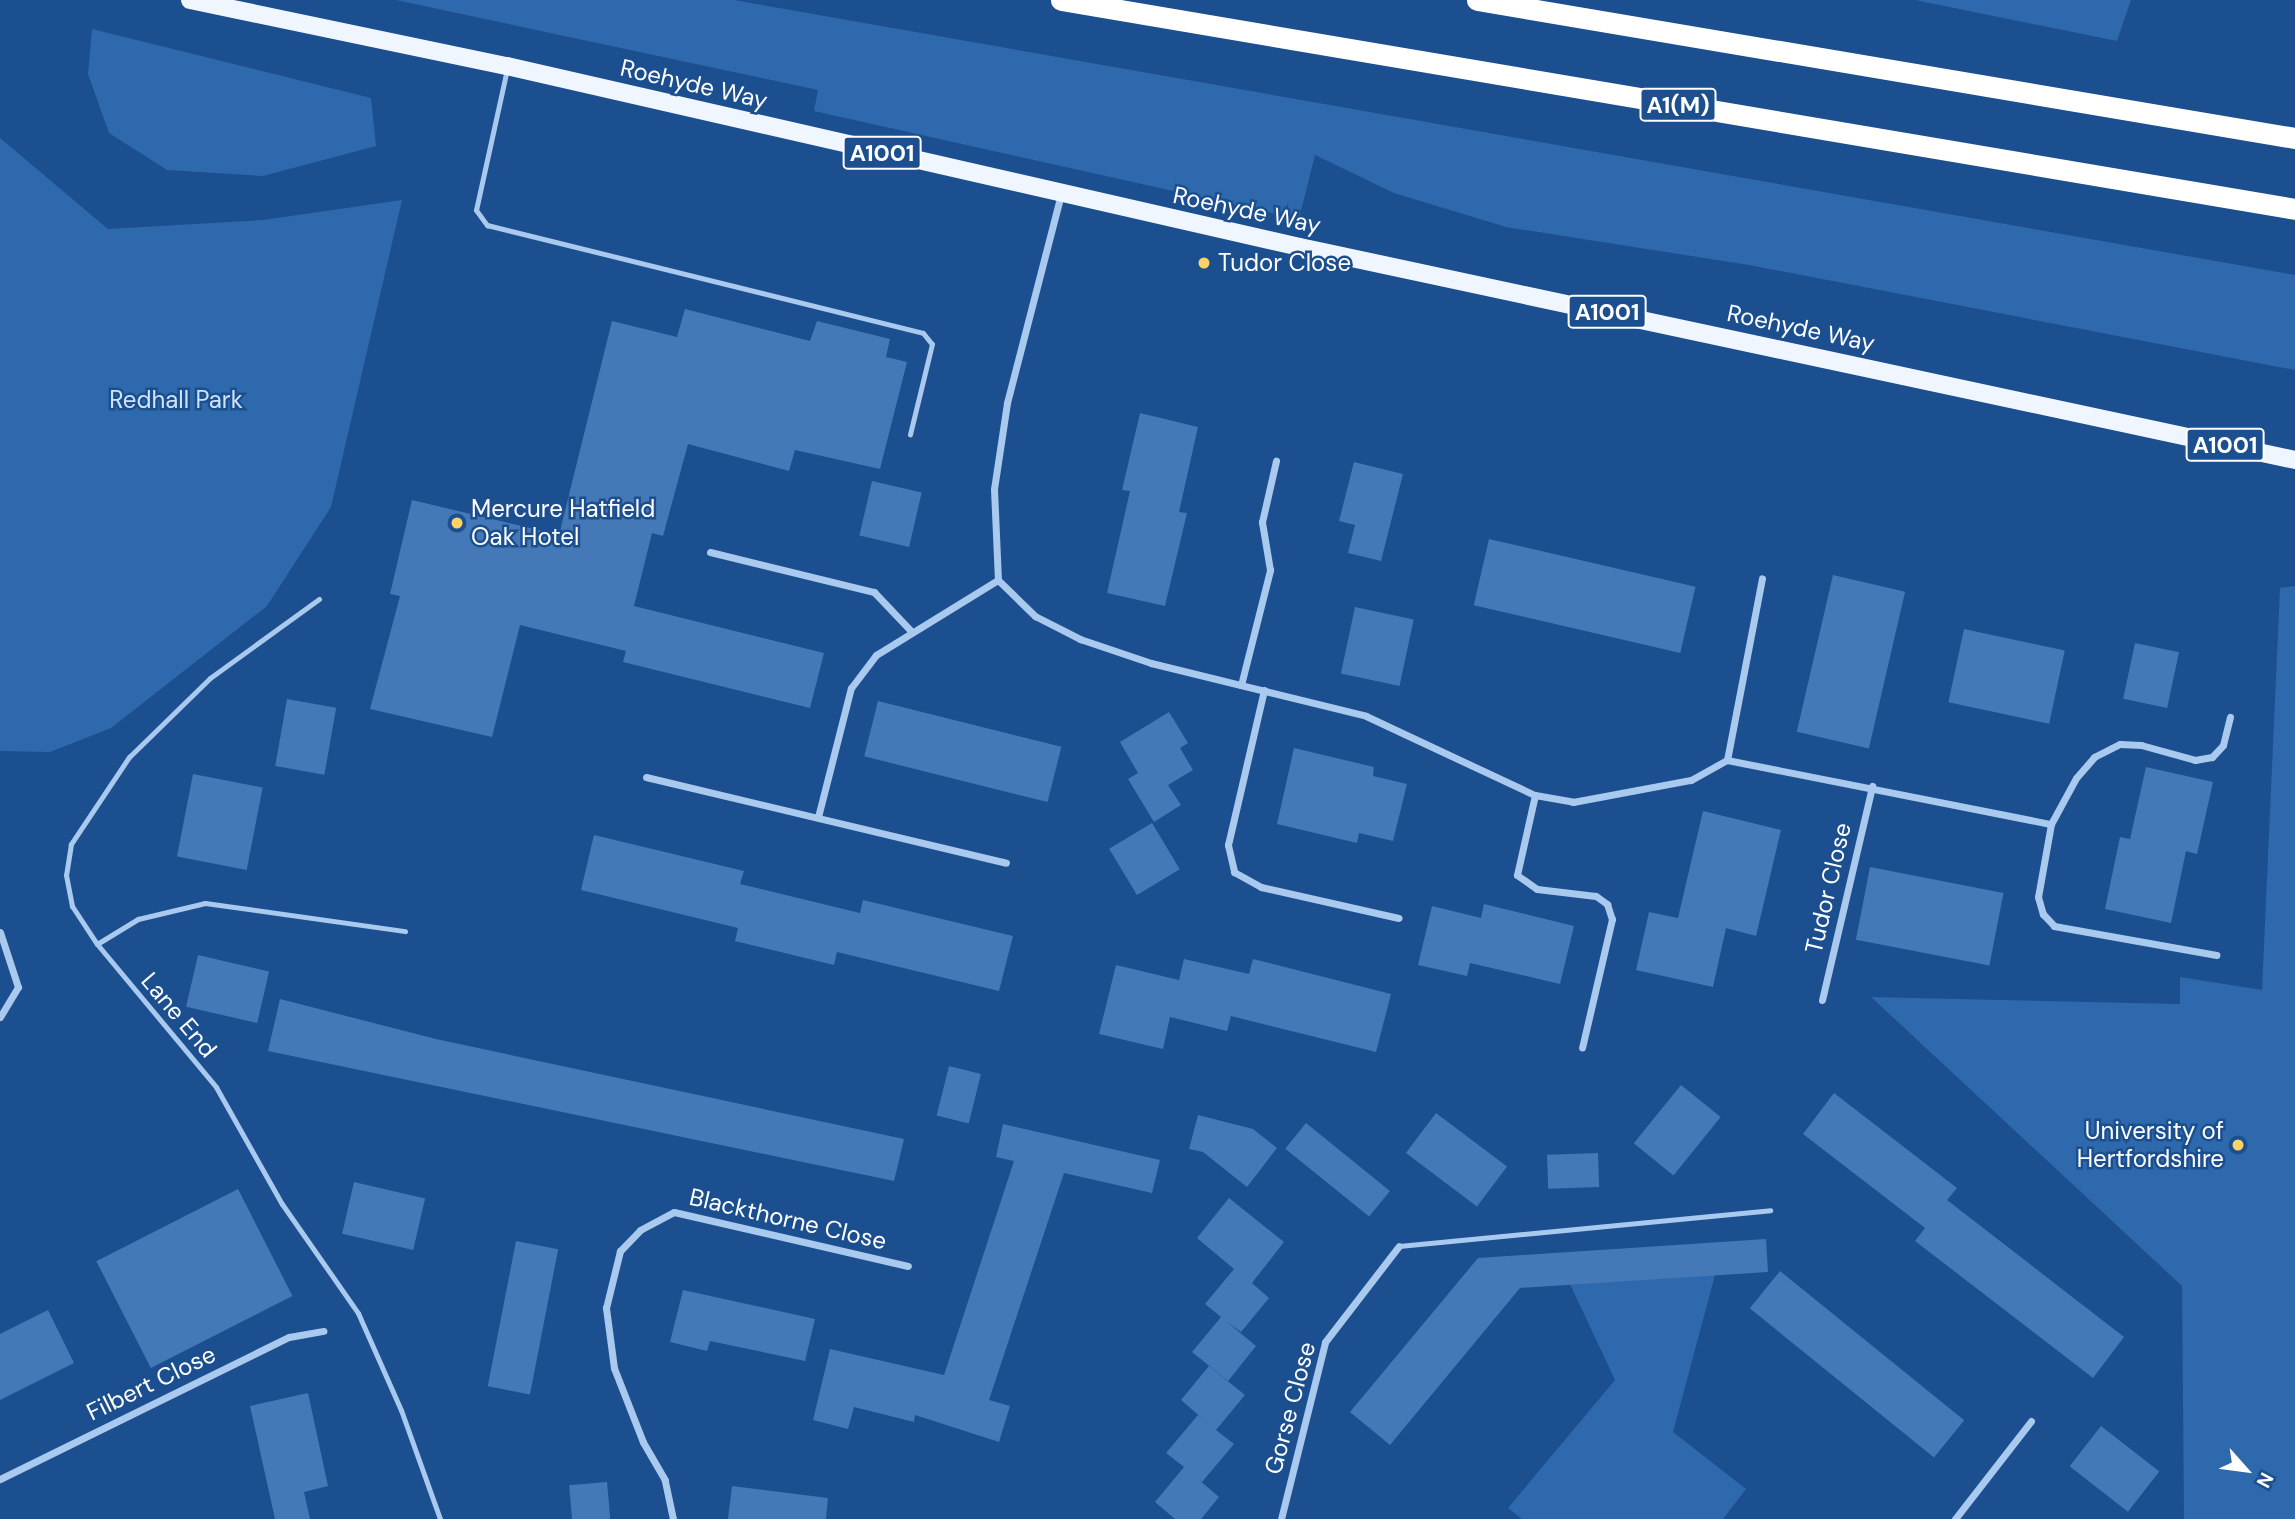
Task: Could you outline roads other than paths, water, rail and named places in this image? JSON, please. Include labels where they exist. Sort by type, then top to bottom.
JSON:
[{"type":"highway","name":"A1(M)","points":[[1061,0],[2295,209]]},
{"type":"highway","points":[[1476,0],[2295,138]]},
{"type":"main road","name":"Roehyde Way","points":[[190,0],[508,66],[1061,194],[2295,460]]},
{"type":"street","points":[[1061,194],[1007,403],[994,489],[998,580],[1035,616],[1080,639],[1151,663],[1366,716],[1535,795],[1573,802],[1691,780],[1727,760],[1872,786],[2052,824]]},
{"type":"street","points":[[1241,685],[1270,570],[1262,522],[1276,461]]},
{"type":"street","points":[[710,552],[874,592],[911,631]]},
{"type":"street","points":[[1727,760],[1762,578]]},
{"type":"street","points":[[818,817],[851,688],[876,655],[911,631],[998,580]]},
{"type":"street","points":[[1264,690],[1228,845],[1234,872],[1261,887],[1399,918]]},
{"type":"street","points":[[2216,955],[2054,926],[2043,914],[2038,897],[2052,824],[2076,778],[2094,757],[2120,744],[2141,745],[2195,760],[2212,757],[2223,745],[2230,717]]},
{"type":"street","points":[[646,776],[1006,863]]},
{"type":"street","name":"Tudor Close","points":[[1822,1000],[1872,786]]},
{"type":"street","points":[[1535,795],[1517,875],[1537,889],[1596,895],[1607,904],[1612,919],[1582,1048]]},
{"type":"street","points":[[0,932],[18,987],[0,1017]]},
{"type":"street","name":"Blackthorne Close","points":[[673,1519],[665,1480],[643,1442],[614,1368],[606,1308],[620,1251],[640,1230],[674,1212],[908,1266]]},
{"type":"street","name":"Gorse Close","points":[[1281,1519],[1325,1342],[1399,1246]]},
{"type":"street","name":"Filbert Close","points":[[0,1479],[289,1337],[323,1331]]},
{"type":"street","points":[[1955,1519],[2031,1421]]},
{"type":"lane","points":[[508,66],[476,210],[487,225],[923,333],[932,344],[910,433]]},
{"type":"lane","name":"Lane End","points":[[318,599],[210,678],[129,757],[71,844],[66,875],[72,906],[97,944],[216,1087],[282,1204],[358,1312],[401,1410],[440,1519]]},
{"type":"lane","points":[[97,944],[138,919],[205,903],[405,931]]},
{"type":"lane","points":[[1399,1246],[1770,1210]]},
{"type":"place","name":"Tudor Close","points":[[1204,263]]},
{"type":"place","name":"Mercure Hatfield Oak Hotel","points":[[457,523]]},
{"type":"place","name":"University of Hertfordshire","points":[[2238,1145]]},
{"type":"park label","name":"Redhall Park","points":[[176,400]]}]
